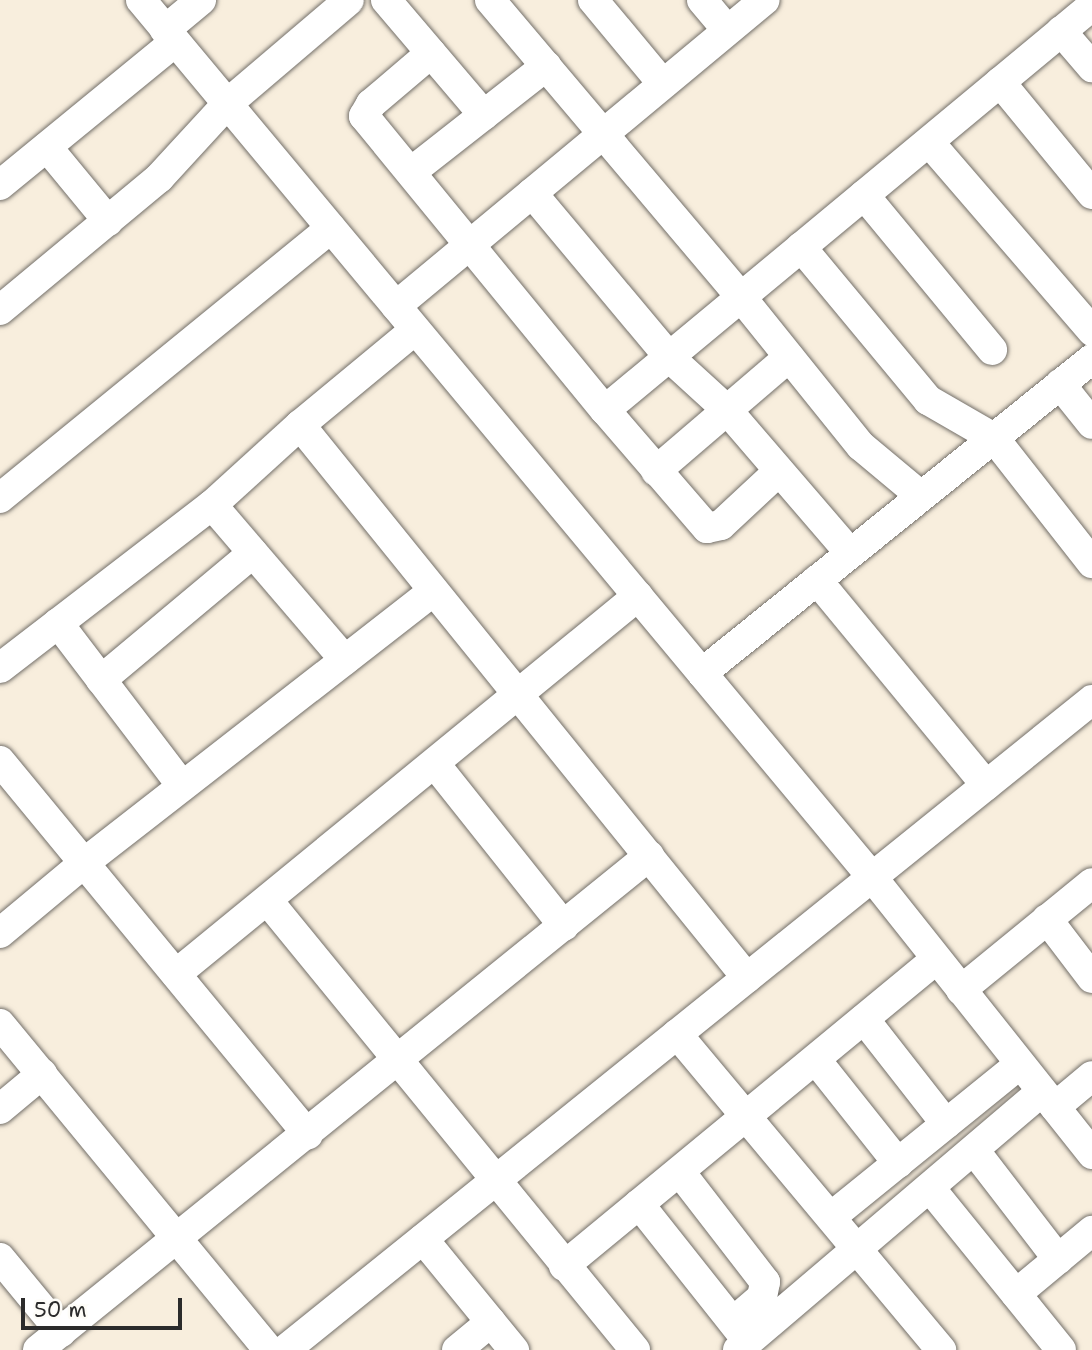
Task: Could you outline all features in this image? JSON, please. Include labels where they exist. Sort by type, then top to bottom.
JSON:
[{"type":"street","points":[[141,0],[872,877],[1092,1154]]},
{"type":"street","points":[[0,185],[47,147],[170,36],[201,0]]},
{"type":"street","points":[[0,310],[159,178],[227,104],[349,0]]},
{"type":"street","points":[[386,0],[484,115]]},
{"type":"street","points":[[491,0],[741,297],[860,446],[921,496]]},
{"type":"street","points":[[593,0],[663,84]]},
{"type":"street","points":[[702,0],[727,30]]},
{"type":"street","points":[[396,306],[764,0]]},
{"type":"street","points":[[605,410],[1092,6]]},
{"type":"street","points":[[1061,32],[1092,68]]},
{"type":"street","points":[[431,53],[371,104],[364,116],[605,410],[701,524],[715,529],[779,471]]},
{"type":"street","points":[[411,172],[546,66]]},
{"type":"street","points":[[1000,82],[1092,194]]},
{"type":"street","points":[[929,142],[1092,331]]},
{"type":"street","points":[[47,147],[108,221]]},
{"type":"street","points":[[532,193],[668,357],[727,410],[850,553]]},
{"type":"street","points":[[864,195],[992,350]]},
{"type":"street","points":[[0,498],[331,228]]},
{"type":"street","points":[[802,247],[928,400],[994,438],[1092,563]]},
{"type":"street","points":[[0,668],[212,505],[300,425],[415,330]]},
{"type":"street","points":[[656,471],[789,357]]},
{"type":"street","points":[[702,673],[1092,359]]},
{"type":"street","points":[[1060,384],[1092,424]]},
{"type":"street","points":[[300,425],[747,978]]},
{"type":"street","points":[[212,505],[345,660]]},
{"type":"street","points":[[101,680],[253,553]]},
{"type":"street","points":[[817,580],[986,785]]},
{"type":"street","points":[[0,933],[84,863],[434,591]]},
{"type":"street","points":[[176,974],[638,596]]},
{"type":"street","points":[[58,623],[182,786]]},
{"type":"street","points":[[301,1345],[423,1239],[1092,700]]},
{"type":"street","points":[[0,761],[308,1135]]},
{"type":"street","points":[[435,764],[564,926]]},
{"type":"street","points":[[0,1258],[49,1341],[398,1063],[649,856]]},
{"type":"street","points":[[961,990],[1092,883]]},
{"type":"street","points":[[268,901],[494,1182],[635,1350]]},
{"type":"street","points":[[1047,919],[1092,978]]},
{"type":"street","points":[[564,1266],[747,1118],[936,959]]},
{"type":"street","points":[[864,1019],[946,1124]]},
{"type":"street","points":[[0,1024],[269,1350]]},
{"type":"street","points":[[677,1034],[941,1350]]},
{"type":"street","points":[[816,1060],[898,1163]]},
{"type":"street","points":[[831,1217],[1020,1064]]},
{"type":"street","points":[[0,1110],[42,1074]]},
{"type":"street","points":[[743,1341],[859,1250],[974,1150],[1048,1099],[1092,1076]]},
{"type":"street","points":[[974,1150],[1058,1259]]},
{"type":"street","points":[[680,1172],[765,1282],[762,1297],[743,1341]]},
{"type":"street","points":[[930,1188],[1061,1350]]},
{"type":"street","points":[[639,1204],[743,1341]]},
{"type":"street","points":[[1016,1294],[1092,1231]]},
{"type":"street","points":[[423,1239],[514,1350]]},
{"type":"street","points":[[457,1350],[491,1322]]}]
